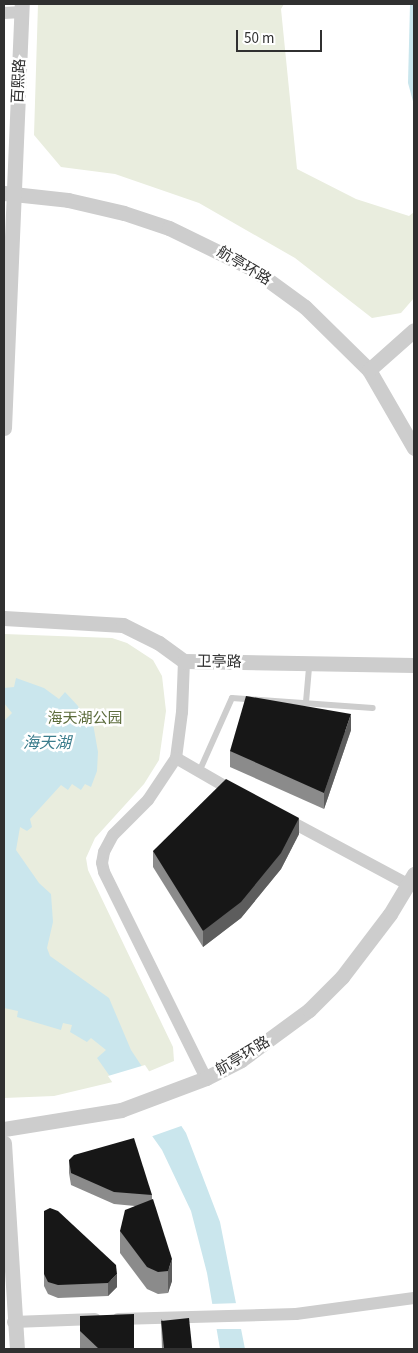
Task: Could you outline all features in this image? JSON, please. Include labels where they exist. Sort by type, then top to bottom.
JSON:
[{"type":"street","points":[[4,13],[22,8]]},
{"type":"street","name":"百熙路","points":[[4,428],[8,192],[22,8]]},
{"type":"street","name":"航亭环路","points":[[8,192],[124,213],[214,248],[281,288],[369,370],[414,448]]},
{"type":"street","points":[[369,370],[414,330]]},
{"type":"street","name":"卫亭路","points":[[4,618],[123,625],[158,643],[184,662],[414,665]]},
{"type":"street","points":[[184,662],[182,712],[176,758],[148,800],[113,834],[104,852],[102,862],[104,872],[206,1078]]},
{"type":"street","points":[[176,758],[250,800]]},
{"type":"street","points":[[276,814],[412,879]]},
{"type":"street","name":"航亭环路","points":[[4,1129],[121,1110],[172,1093],[206,1078],[275,1037],[309,1010],[368,945],[412,879]]},
{"type":"street","points":[[4,1143],[13,1322],[17,1349]]},
{"type":"street","points":[[13,1322],[248,1316],[355,1308],[414,1298]]},
{"type":"lane","points":[[306,702],[309,663]]},
{"type":"lane","points":[[199,772],[232,698],[373,708]]},
{"type":"green space","points":[[38,4],[284,4],[281,9],[297,169],[356,199],[409,216],[414,212],[414,298],[401,313],[372,318],[295,258],[199,203],[115,174],[61,167],[34,135]]},
{"type":"green space","name":"海天湖公园","points":[[4,634],[112,638],[127,643],[153,660],[162,676],[166,711],[159,760],[144,784],[95,838],[86,858],[88,870],[173,1047],[174,1061],[138,1076],[54,1096],[4,1098]]},
{"type":"water","points":[[410,4],[414,4],[414,105],[408,83]]},
{"type":"water","name":"海天湖","points":[[16,678],[44,688],[59,699],[65,692],[78,706],[85,721],[92,718],[98,752],[97,771],[91,787],[85,784],[81,790],[72,784],[68,790],[61,785],[30,819],[32,827],[27,831],[20,827],[16,850],[39,883],[51,894],[53,922],[47,948],[50,956],[109,998],[131,1050],[186,1133],[220,1222],[245,1349],[220,1349],[207,1273],[191,1211],[162,1150],[97,1058],[106,1050],[91,1038],[87,1042],[70,1032],[72,1025],[63,1023],[61,1030],[17,1017],[18,1011],[4,1008],[4,721],[12,713],[4,703],[4,688],[14,687]]},
{"type":"pier","points":[[145,1065],[184,1125],[150,1137],[108,1076]]},
{"type":"pier","points":[[240,1303],[244,1329],[214,1329],[210,1304]]},
{"type":"building","points":[[246,696],[351,714],[324,793],[230,751]]},
{"type":"building","points":[[226,779],[299,818],[281,853],[241,902],[203,931],[153,851]]},
{"type":"building","points":[[134,1138],[152,1195],[114,1192],[71,1173],[69,1160],[74,1155]]},
{"type":"building","points":[[153,1199],[172,1259],[168,1271],[158,1272],[147,1267],[120,1231],[125,1210]]},
{"type":"building","points":[[50,1208],[58,1211],[116,1265],[117,1274],[108,1283],[58,1285],[48,1282],[44,1274],[44,1211]]},
{"type":"building","points":[[134,1314],[134,1349],[99,1349],[80,1331],[80,1316]]},
{"type":"building","points":[[189,1318],[192,1349],[164,1349],[161,1321]]}]
